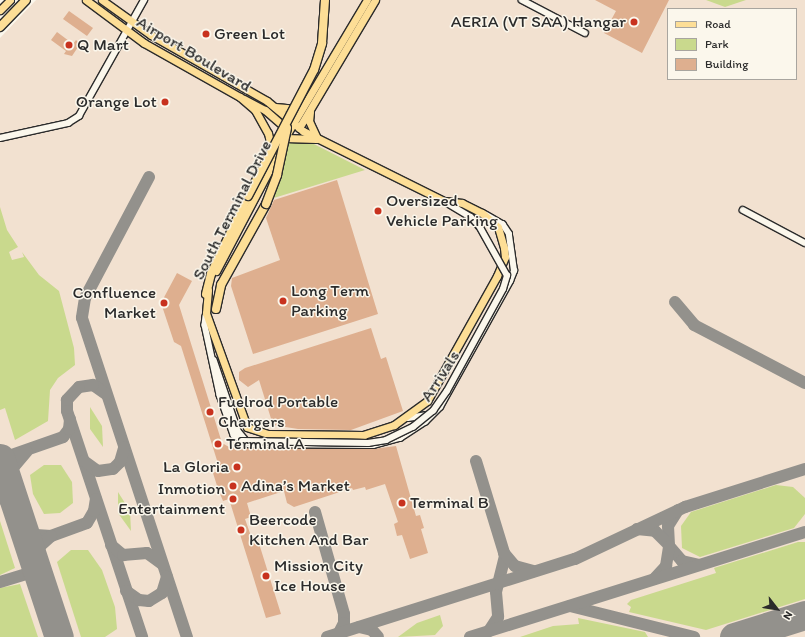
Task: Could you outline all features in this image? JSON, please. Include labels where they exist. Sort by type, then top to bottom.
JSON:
[{"type":"highway","points":[[206,294],[211,274],[248,196],[292,119],[318,57],[324,34],[325,0]]},
{"type":"highway","points":[[0,27],[25,2]]},
{"type":"highway","points":[[216,309],[221,285],[266,204],[277,175],[292,119]]},
{"type":"main road","points":[[0,10],[10,0]]},
{"type":"main road","name":"Airport Boulevard","points":[[86,0],[125,30],[240,98],[263,120],[271,141],[271,168]]},
{"type":"main road","name":"Airport Boulevard","points":[[102,0],[130,22],[272,106],[292,119],[299,128],[318,139],[444,201],[462,203],[482,213],[498,227],[505,257],[438,386],[427,401],[408,418],[394,425],[360,435],[268,434],[251,430],[237,408],[206,313]]},
{"type":"main road","points":[[272,106],[290,109],[308,106],[317,98],[354,29],[367,0]]},
{"type":"main road","points":[[240,98],[253,101],[289,130],[299,128],[327,67],[375,0]]},
{"type":"main road","points":[[317,98],[315,96],[327,67]]},
{"type":"main road","points":[[308,106],[309,121],[318,139]]},
{"type":"main road","name":"South Terminal Drive","points":[[206,313],[206,294],[271,168],[289,130],[292,119],[308,106]]},
{"type":"main road","points":[[285,138],[292,136],[318,139]]},
{"type":"street","points":[[0,138],[74,120],[83,110],[125,30],[144,0]]},
{"type":"street","points":[[522,0],[585,33]]},
{"type":"street","points":[[206,313],[205,325],[214,360],[220,395],[234,435],[242,441],[368,443],[386,440],[413,427],[433,411],[447,391],[503,289],[507,276],[479,226],[471,217],[444,201]]},
{"type":"street","points":[[743,210],[805,243]]},
{"type":"street","name":"Arrivals","points":[[214,360],[238,431],[249,444],[386,443],[412,431],[440,407],[489,321],[514,271],[508,234],[503,225],[482,213]]},
{"type":"street","points":[[408,418],[418,418],[440,407]]},
{"type":"shaded area","points":[[36,0],[805,0],[805,637],[0,637],[0,38]]},
{"type":"green space","points":[[706,0],[746,0],[725,7]]},
{"type":"green space","points":[[287,141],[308,141],[365,170],[264,201]]},
{"type":"green space","points":[[0,207],[7,230],[18,247],[9,252],[12,260],[24,257],[22,252],[39,275],[59,291],[74,348],[75,365],[58,378],[50,390],[48,421],[15,440],[5,408],[0,410]]},
{"type":"green space","points":[[90,407],[102,426],[103,447],[90,429]]},
{"type":"green space","points":[[44,465],[61,465],[72,482],[73,503],[60,513],[44,514],[33,494],[30,475]]},
{"type":"green space","points":[[776,485],[793,487],[805,498],[805,514],[794,528],[700,557],[682,548],[681,526],[691,512]]},
{"type":"green space","points":[[118,492],[130,511],[131,531],[118,513]]},
{"type":"green space","points":[[0,521],[15,568],[0,575]]},
{"type":"green space","points":[[798,542],[805,542],[805,599],[706,630],[629,612],[631,607],[627,604],[631,600],[716,573],[714,568]]},
{"type":"green space","points":[[71,550],[88,550],[102,570],[115,607],[117,629],[105,637],[81,637],[57,562]]},
{"type":"green space","points":[[20,584],[38,637],[0,637],[0,588]]},
{"type":"green space","points":[[440,615],[443,626],[435,635],[398,637],[417,623]]},
{"type":"green space","points":[[578,618],[645,632],[648,637],[520,637],[553,626],[579,624]]},
{"type":"building","name":"AERIA (VT SAA) Hangar","points":[[595,0],[669,0],[642,53],[604,33],[616,11]]},
{"type":"building","points":[[69,11],[93,28],[87,36],[63,19]]},
{"type":"building","name":"Q Mart","points":[[57,32],[73,44],[76,40],[80,44],[72,56],[64,54],[66,51],[51,40]]},
{"type":"building","points":[[337,180],[378,314],[253,354],[231,286],[232,278],[280,260],[266,218],[274,200]]},
{"type":"building","name":"Terminal A","points":[[177,273],[192,281],[179,305],[222,443],[229,447],[249,448],[373,449],[396,446],[416,516],[420,515],[424,528],[421,529],[428,553],[410,559],[402,535],[397,536],[394,524],[398,522],[385,484],[366,490],[365,487],[353,490],[352,488],[294,507],[287,503],[284,491],[247,503],[251,517],[245,519],[252,539],[257,537],[281,614],[266,618],[229,499],[223,501],[213,473],[220,470],[181,346],[174,342],[161,303]]},
{"type":"building","points":[[371,328],[381,359],[386,357],[403,411],[351,430],[298,429],[273,425],[259,380],[248,387],[239,380],[239,372],[245,368]]},
{"type":"taxiway","points":[[149,177],[85,298],[82,318],[187,637]]},
{"type":"taxiway","points":[[675,302],[694,325],[805,383]]},
{"type":"taxiway","points":[[106,394],[93,385],[79,387],[67,400],[67,411],[142,637]]},
{"type":"taxiway","points":[[0,459],[63,437],[69,429],[70,419]]},
{"type":"taxiway","points":[[84,461],[98,471],[113,469],[120,462],[124,448]]},
{"type":"taxiway","points":[[9,486],[12,469],[27,451]]},
{"type":"taxiway","points":[[476,461],[505,556],[496,592],[498,617],[489,631]]},
{"type":"taxiway","points":[[327,637],[575,559],[685,507],[805,469]]},
{"type":"taxiway","points":[[0,496],[17,511]]},
{"type":"taxiway","points":[[21,522],[36,535],[51,536],[87,523],[94,511],[96,499]]},
{"type":"taxiway","points":[[678,510],[668,526],[669,546],[682,561],[699,565]]},
{"type":"taxiway","points":[[315,512],[344,614],[344,623],[337,637]]},
{"type":"taxiway","points":[[637,529],[655,531],[668,544]]},
{"type":"taxiway","points":[[470,637],[805,532]]},
{"type":"taxiway","points":[[35,566],[40,546],[51,536]]},
{"type":"taxiway","points":[[111,545],[123,555],[147,553],[162,564]]},
{"type":"taxiway","points":[[654,579],[666,566],[669,546]]},
{"type":"taxiway","points":[[504,553],[515,566],[534,571]]},
{"type":"taxiway","points":[[0,582],[29,573],[37,577],[42,586]]},
{"type":"taxiway","points":[[126,591],[139,600],[149,601],[162,593],[167,577]]},
{"type":"taxiway","points":[[570,606],[694,637]]},
{"type":"taxiway","points":[[359,627],[372,630],[378,637]]},
{"type":"runway","points":[[0,458],[59,637]]},
{"type":"runway","points":[[734,637],[805,615]]},
{"type":"place","name":"AERIA (VT SAA) Hangar","points":[[634,22]]},
{"type":"place","name":"Green Lot","points":[[206,34]]},
{"type":"place","name":"Q Mart","points":[[69,45]]},
{"type":"place","name":"Orange Lot","points":[[165,102]]},
{"type":"place","name":"Oversized Vehicle Parking","points":[[378,211]]},
{"type":"place","name":"Long Term Parking","points":[[283,301]]},
{"type":"place","name":"Confluence Market","points":[[164,303]]},
{"type":"place","name":"Fuelrod Portable Chargers","points":[[210,412]]},
{"type":"place","name":"Terminal A","points":[[218,444]]},
{"type":"place","name":"La Gloria","points":[[237,467]]},
{"type":"place","name":"Adina’s Market","points":[[233,486]]},
{"type":"place","name":"Inmotion Entertainment","points":[[233,499]]},
{"type":"place","name":"Terminal B","points":[[402,503]]},
{"type":"place","name":"Beercode Kitchen And Bar","points":[[241,530]]},
{"type":"place","name":"Mission City Ice House","points":[[266,576]]}]
